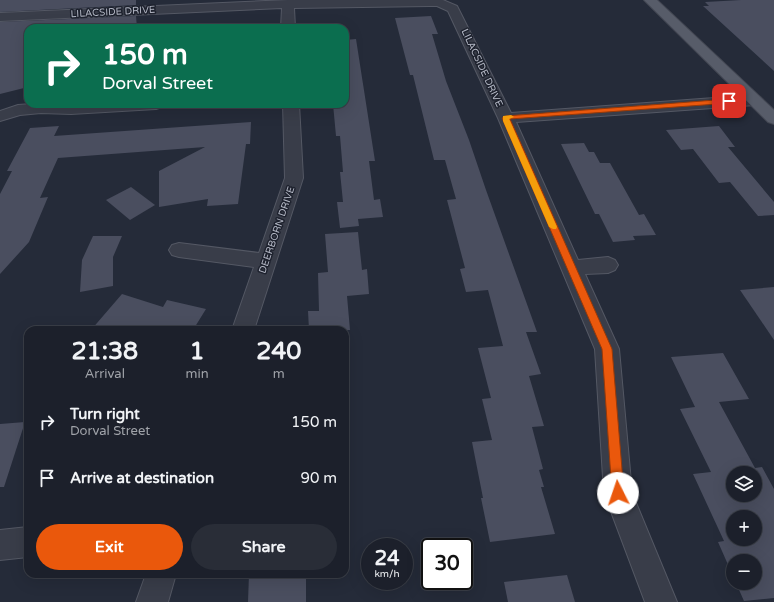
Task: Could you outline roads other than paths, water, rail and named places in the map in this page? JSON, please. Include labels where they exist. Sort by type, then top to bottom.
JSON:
[{"type":"main road","points":[[650,0],[774,119]]},
{"type":"street","name":"LILACSIDE DRIVE","points":[[0,17],[288,4],[430,2],[448,5],[457,14],[506,118],[607,349],[618,493],[661,602]]},
{"type":"street","points":[[288,4],[288,24]]},
{"type":"street","points":[[506,118],[755,100]]},
{"type":"street","points":[[0,116],[18,110],[41,108],[88,108]]},
{"type":"street","name":"DEERBORN DRIVE","points":[[244,326],[294,178],[291,108]]},
{"type":"street","points":[[179,250],[266,262]]},
{"type":"street","points":[[571,268],[608,265]]},
{"type":"street","points":[[0,545],[24,542]]},
{"type":"street","points":[[152,602],[160,578]]}]
